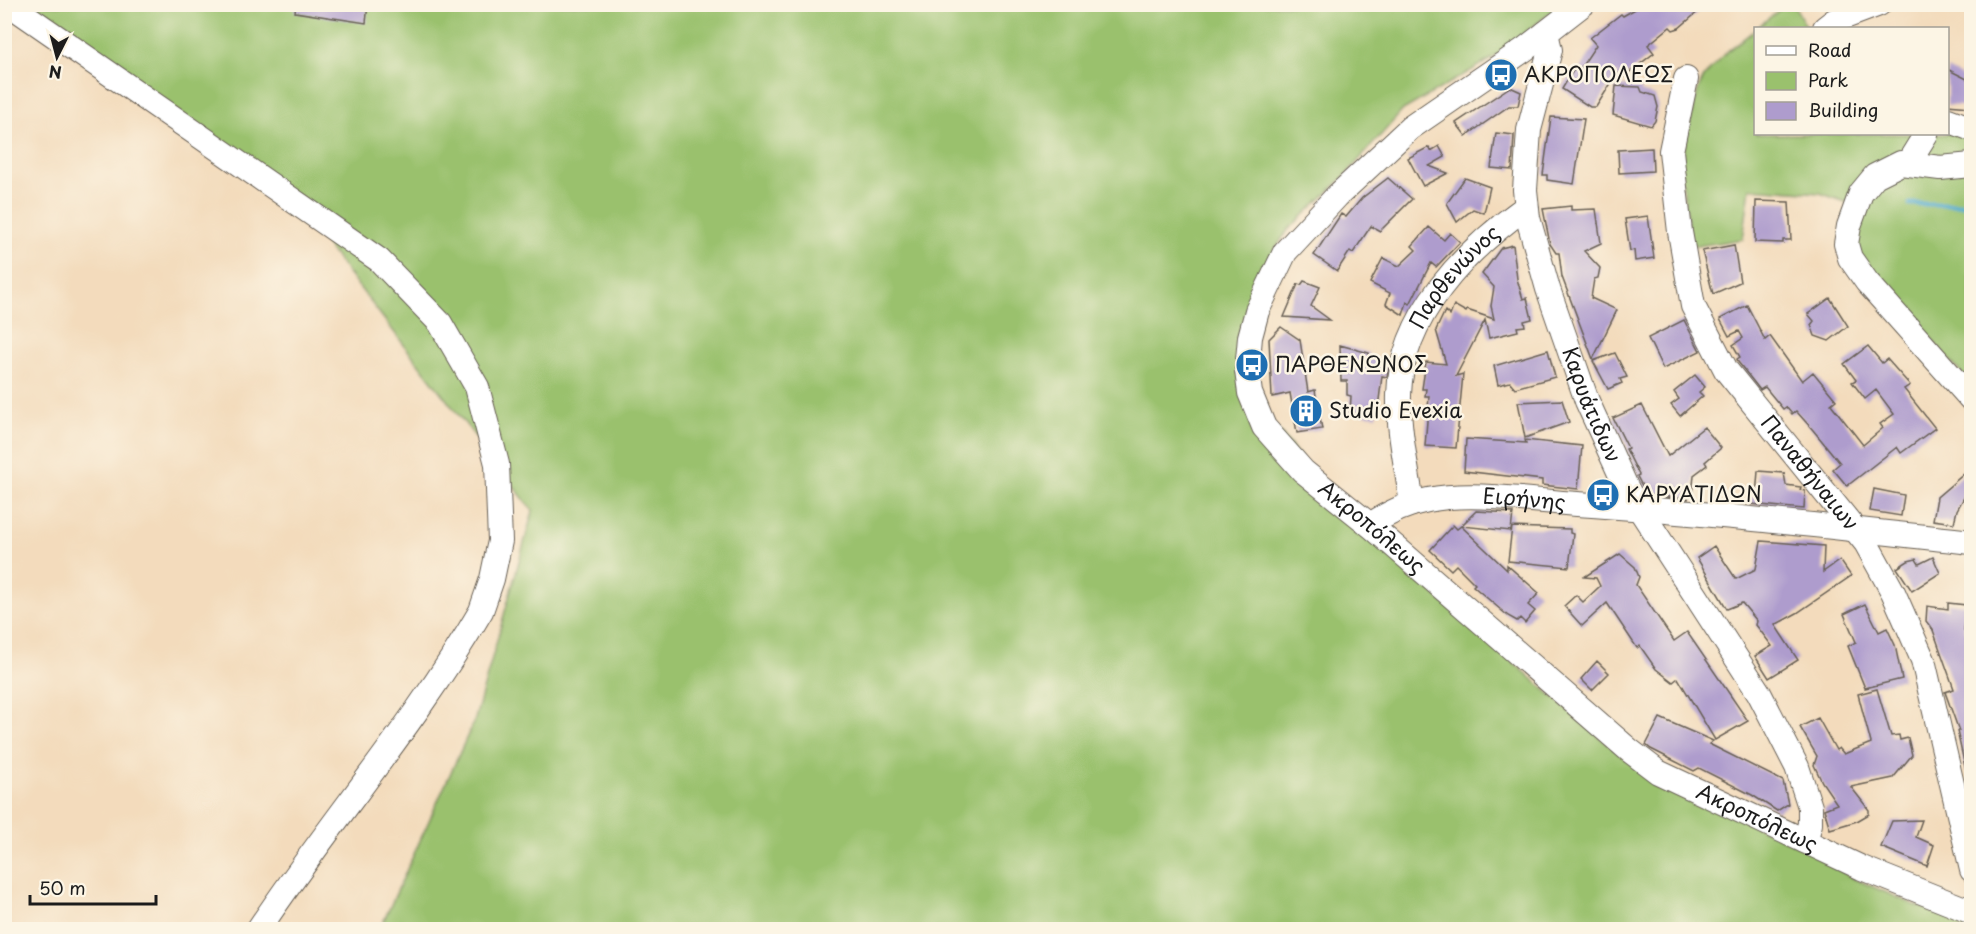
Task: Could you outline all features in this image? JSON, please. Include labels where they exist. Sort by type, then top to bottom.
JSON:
[{"type":"street","points":[[9,4],[379,260],[440,323],[477,387],[497,464],[500,541],[492,579],[481,611],[361,789],[303,863],[258,930]]},
{"type":"street","name":"Ακροπόλεως","points":[[1583,4],[1546,33],[1429,114],[1365,168],[1289,246],[1257,311],[1249,344],[1247,371],[1250,393],[1260,420],[1275,442],[1303,471],[1370,525],[1642,761],[1658,772],[1870,872],[1971,912]]},
{"type":"street","points":[[1826,27],[1837,20],[1879,4]]},
{"type":"street","name":"Καρυάτιδων","points":[[1546,33],[1550,50],[1530,130],[1526,175],[1526,207],[1542,271],[1587,401],[1618,472],[1638,508],[1759,693],[1790,752],[1809,800],[1810,824],[1805,841]]},
{"type":"street","name":"Παναθήναιων","points":[[1686,79],[1671,151],[1682,244],[1693,306],[1726,370],[1855,529],[1877,561],[1923,660],[1971,870]]},
{"type":"street","points":[[1949,121],[1971,129]]},
{"type":"street","points":[[1908,163],[1925,135]]},
{"type":"street","points":[[1971,165],[1941,168],[1908,163],[1893,165],[1867,182],[1851,219],[1846,244],[1850,258],[1861,274],[1971,400]]},
{"type":"street","name":"Παρθενώνος","points":[[1412,504],[1399,400],[1401,378],[1409,345],[1419,321],[1448,279],[1492,233],[1526,207]]},
{"type":"street","name":"Ειρήνης","points":[[1370,525],[1390,512],[1412,504],[1428,500],[1468,497],[1638,508],[1971,542]]},
{"type":"green space","points":[[24,5],[1560,5],[1493,58],[1403,110],[1343,178],[1288,230],[1261,270],[1247,304],[1240,384],[1363,533],[1642,773],[1803,848],[1855,879],[1915,905],[1971,925],[1971,929],[380,929],[475,719],[533,511],[279,184]]},
{"type":"green space","points":[[1786,5],[1794,5],[1806,27],[1757,27]]},
{"type":"green space","points":[[1754,31],[1754,135],[1949,135],[1949,127],[1971,137],[1971,385],[1855,250],[1863,208],[1820,193],[1750,188],[1743,239],[1691,247],[1680,164],[1698,90],[1704,77],[1726,52]]},
{"type":"building","points":[[296,4],[368,4],[366,23],[295,12]]},
{"type":"building","points":[[1644,4],[1681,4],[1684,10],[1707,4],[1679,28],[1673,30],[1670,27],[1648,45],[1654,53],[1617,82],[1618,72],[1596,107],[1590,107],[1562,89],[1574,69],[1578,72],[1596,45],[1590,38],[1621,14],[1623,16]]},
{"type":"building","points":[[1949,70],[1971,81],[1971,107],[1949,105]]},
{"type":"building","points":[[1616,86],[1640,87],[1642,92],[1655,96],[1658,107],[1655,121],[1651,126],[1613,115]]},
{"type":"building","points":[[1510,87],[1521,92],[1518,106],[1509,106],[1466,136],[1456,123]]},
{"type":"building","points":[[1551,117],[1584,119],[1574,184],[1547,180],[1547,175],[1543,175]]},
{"type":"building","points":[[1496,133],[1514,135],[1512,170],[1491,168]]},
{"type":"building","points":[[1439,146],[1445,157],[1429,166],[1448,173],[1423,186],[1408,158],[1429,147],[1431,151]]},
{"type":"building","points":[[1652,148],[1653,171],[1619,173],[1618,150]]},
{"type":"building","points":[[1388,178],[1412,199],[1380,231],[1371,226],[1353,253],[1350,251],[1337,271],[1314,255],[1341,214],[1346,217],[1362,198]]},
{"type":"building","points":[[1465,178],[1490,187],[1484,213],[1473,209],[1457,222],[1447,203]]},
{"type":"building","points":[[1756,201],[1789,202],[1791,240],[1783,240],[1783,243],[1755,242]]},
{"type":"building","points":[[1571,206],[1571,210],[1596,209],[1601,243],[1584,251],[1600,268],[1598,278],[1594,279],[1591,298],[1617,310],[1593,359],[1562,277],[1559,253],[1556,253],[1550,244],[1543,209]]},
{"type":"building","points":[[1648,216],[1654,258],[1635,261],[1634,250],[1630,251],[1625,219]]},
{"type":"building","points":[[1429,227],[1444,240],[1450,233],[1460,242],[1436,267],[1431,263],[1410,304],[1407,302],[1403,315],[1386,304],[1390,293],[1370,283],[1383,258],[1399,266],[1416,250],[1412,246]]},
{"type":"building","points":[[1513,245],[1517,279],[1523,299],[1527,298],[1532,319],[1524,321],[1525,326],[1517,327],[1518,331],[1489,338],[1485,320],[1456,376],[1463,374],[1456,448],[1425,446],[1429,396],[1425,396],[1426,389],[1422,389],[1426,362],[1446,364],[1436,330],[1445,311],[1450,316],[1454,305],[1466,312],[1467,310],[1494,319],[1491,306],[1494,287],[1482,274],[1501,248]]},
{"type":"building","points":[[1734,245],[1740,282],[1713,294],[1702,251]]},
{"type":"building","points":[[1304,281],[1320,287],[1311,306],[1330,320],[1284,317],[1298,284],[1301,285]]},
{"type":"building","points":[[1830,298],[1848,326],[1829,341],[1815,336],[1811,325],[1814,321],[1808,314]]},
{"type":"building","points":[[1747,305],[1765,340],[1770,336],[1802,381],[1813,372],[1836,400],[1831,404],[1863,445],[1883,428],[1880,424],[1894,414],[1876,390],[1865,399],[1852,382],[1856,380],[1844,364],[1868,346],[1882,363],[1887,359],[1910,385],[1904,389],[1935,428],[1901,453],[1897,447],[1847,486],[1833,469],[1840,463],[1813,430],[1796,411],[1792,414],[1786,407],[1783,409],[1765,387],[1760,390],[1738,362],[1737,359],[1740,357],[1733,345],[1743,338],[1739,331],[1729,336],[1720,319]]},
{"type":"building","points":[[1684,320],[1700,351],[1663,369],[1648,338]]},
{"type":"building","points":[[1281,327],[1300,340],[1308,392],[1315,390],[1322,429],[1297,433],[1290,393],[1272,397],[1269,339]]},
{"type":"building","points":[[1340,345],[1369,353],[1369,357],[1390,360],[1387,377],[1382,376],[1377,416],[1350,413],[1351,396],[1347,395],[1347,381],[1341,381]]},
{"type":"building","points":[[1548,350],[1555,377],[1515,388],[1510,382],[1498,385],[1494,366]]},
{"type":"building","points":[[1615,353],[1627,377],[1620,379],[1622,383],[1608,389],[1593,361]]},
{"type":"building","points":[[1695,375],[1705,387],[1699,392],[1703,396],[1680,416],[1671,405],[1679,399],[1674,392]]},
{"type":"building","points":[[1562,400],[1569,422],[1525,438],[1518,402]]},
{"type":"building","points":[[1642,405],[1668,456],[1704,427],[1721,448],[1705,462],[1707,465],[1694,475],[1692,496],[1689,495],[1688,499],[1648,495],[1637,476],[1639,475],[1626,449],[1628,448],[1613,418]]},
{"type":"building","points":[[1466,439],[1526,443],[1525,440],[1582,446],[1578,489],[1542,485],[1542,480],[1464,471]]},
{"type":"building","points":[[1971,468],[1971,485],[1957,510],[1954,523],[1933,520],[1937,497]]},
{"type":"building","points":[[1758,471],[1784,473],[1786,485],[1801,487],[1800,490],[1805,491],[1804,509],[1751,504],[1751,496],[1756,496]]},
{"type":"building","points":[[1874,489],[1904,495],[1901,516],[1870,511]]},
{"type":"building","points":[[1476,511],[1513,513],[1511,531],[1461,526]]},
{"type":"building","points":[[1453,525],[1457,529],[1461,526],[1507,570],[1507,565],[1539,593],[1528,605],[1535,611],[1525,623],[1520,618],[1517,621],[1508,616],[1473,586],[1475,584],[1456,565],[1451,570],[1430,550]]},
{"type":"building","points":[[1512,527],[1570,529],[1570,533],[1573,534],[1569,567],[1508,561]]},
{"type":"building","points":[[1761,541],[1824,546],[1823,572],[1840,560],[1851,576],[1797,613],[1775,625],[1798,660],[1769,678],[1755,656],[1772,646],[1756,625],[1757,621],[1742,603],[1727,609],[1697,558],[1714,546],[1736,579],[1756,569]]},
{"type":"building","points":[[1620,554],[1635,567],[1639,577],[1636,585],[1674,641],[1687,632],[1748,721],[1715,740],[1678,678],[1673,682],[1656,669],[1640,646],[1637,648],[1607,603],[1582,626],[1564,606],[1576,595],[1583,602],[1600,586],[1596,578],[1584,577]]},
{"type":"building","points":[[1933,557],[1940,573],[1912,591],[1897,568],[1908,561],[1916,559],[1919,564]]},
{"type":"building","points":[[1948,603],[1966,605],[1964,631],[1971,629],[1971,770],[1966,771],[1957,731],[1959,731],[1945,692],[1954,689],[1933,630],[1926,621],[1927,606],[1948,609]]},
{"type":"building","points":[[1865,604],[1879,632],[1887,628],[1895,645],[1902,679],[1865,688],[1848,646],[1856,642],[1844,614]]},
{"type":"building","points":[[1597,661],[1609,673],[1592,690],[1581,679]]},
{"type":"building","points":[[1877,689],[1891,736],[1899,735],[1900,740],[1908,738],[1912,755],[1893,778],[1851,787],[1869,810],[1869,814],[1857,821],[1830,829],[1824,809],[1837,804],[1822,782],[1814,765],[1817,756],[1800,727],[1818,718],[1836,750],[1839,748],[1844,754],[1871,743],[1858,694]]},
{"type":"building","points":[[1660,718],[1713,741],[1709,744],[1783,781],[1788,804],[1777,811],[1752,795],[1699,768],[1694,771],[1651,749],[1646,745]]},
{"type":"building","points":[[1922,820],[1916,837],[1934,845],[1927,866],[1881,847],[1892,821]]},
{"type":"waterway","points":[[1910,204],[1972,204]]},
{"type":"place","name":"ΑΚΡΟΠΟΛΕΩΣ","points":[[1501,75]]},
{"type":"place","name":"ΠΑΡΘΕΝΩΝΟΣ","points":[[1252,365]]},
{"type":"place","name":"Studio Evexia","points":[[1306,411]]},
{"type":"place","name":"ΚΑΡΥΑΤΙΔΩΝ","points":[[1603,495]]}]
